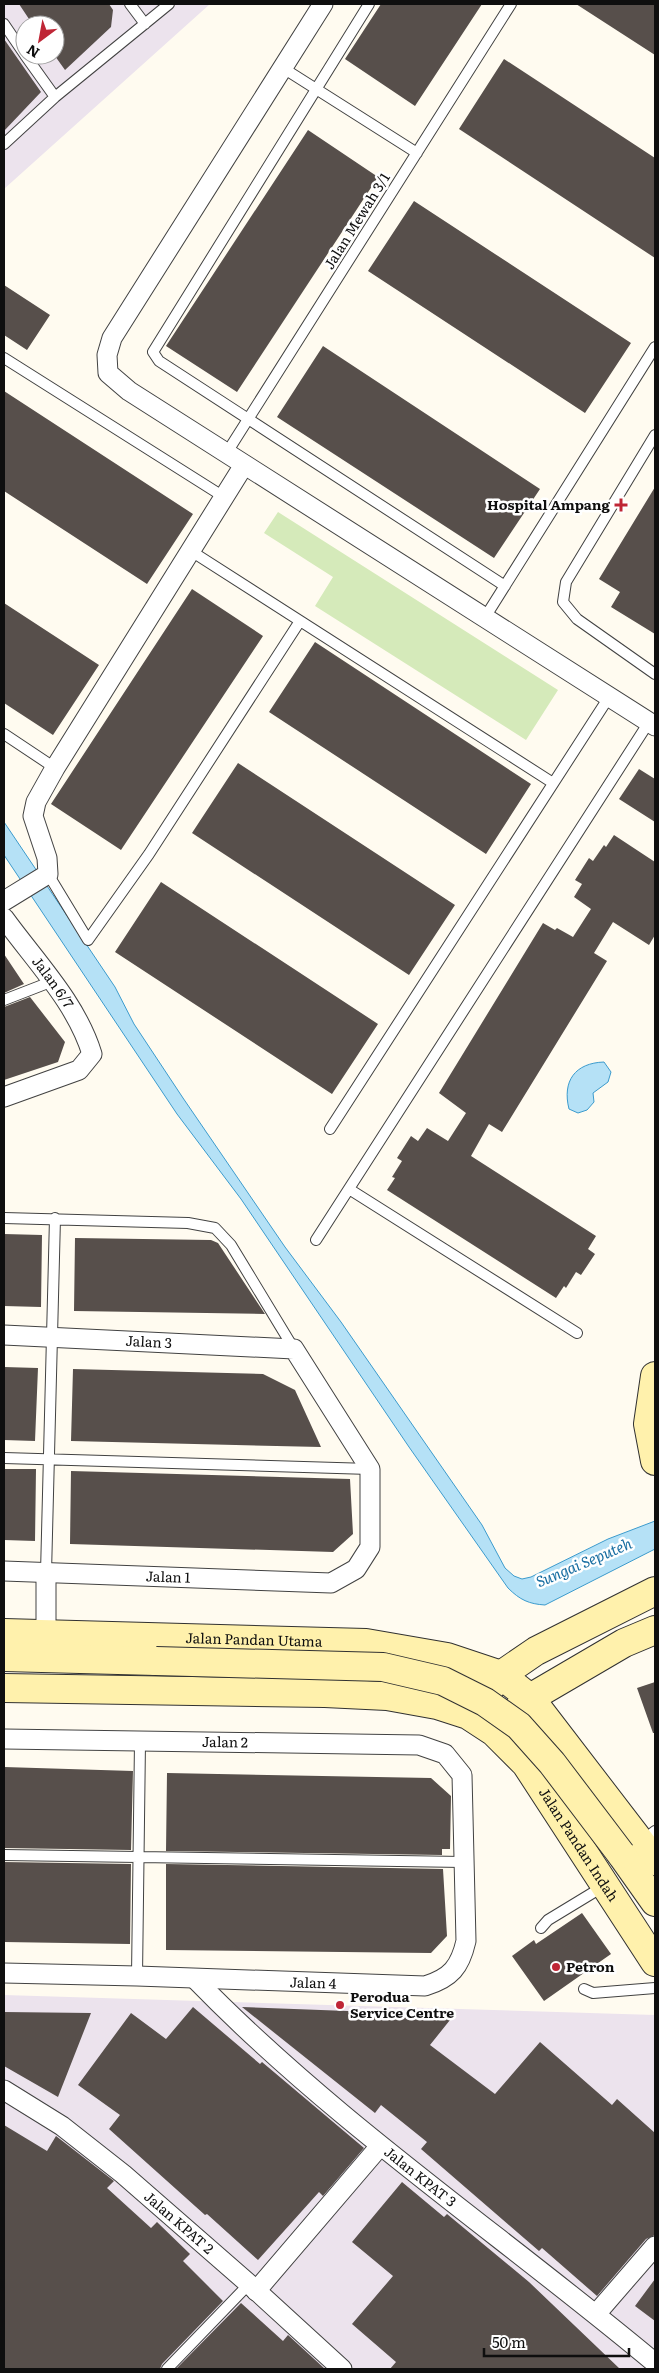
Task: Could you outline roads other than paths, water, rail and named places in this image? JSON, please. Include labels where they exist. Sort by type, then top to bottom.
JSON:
[{"type":"main road","points":[[655,1376],[648,1424],[655,1462]]},
{"type":"main road","points":[[468,1715],[501,1675],[536,1650],[654,1591]]},
{"type":"main road","points":[[4,1688],[325,1693],[388,1696],[437,1705],[468,1715],[494,1732],[530,1698],[624,1643],[655,1630]]},
{"type":"main road","name":"Jalan Pandan Utama","points":[[4,1633],[340,1642],[393,1647],[447,1657],[501,1675],[530,1698]]},
{"type":"main road","points":[[388,1696],[401,1691],[408,1685],[413,1676],[412,1669],[404,1652],[393,1647]]},
{"type":"main road","points":[[4,1657],[383,1667],[443,1681],[486,1702],[519,1726],[552,1763],[655,1902]]},
{"type":"main road","points":[[530,1698],[650,1845]]},
{"type":"main road","name":"Jalan Pandan Indah","points":[[494,1732],[526,1764],[655,1962]]},
{"type":"main road","points":[[538,1783],[543,1762],[551,1755],[560,1752],[577,1756]]},
{"type":"street","points":[[323,4],[112,338],[106,355],[108,373],[129,391],[226,454],[652,724]]},
{"type":"street","points":[[4,901],[48,874],[47,858],[33,816],[36,802],[55,768],[244,465]]},
{"type":"street","name":"Jalan 6/7","points":[[4,918],[53,981],[86,1034],[92,1054],[80,1070],[4,1097]]},
{"type":"street","name":"Jalan 3","points":[[4,1335],[294,1349]]},
{"type":"street","points":[[294,1349],[370,1469]]},
{"type":"street","name":"Jalan 1","points":[[4,1572],[331,1582],[356,1569],[370,1547],[370,1469]]},
{"type":"street","points":[[46,1573],[46,1634]]},
{"type":"street","name":"Jalan 2","points":[[4,1739],[419,1746],[445,1754]]},
{"type":"street","name":"Jalan 4","points":[[4,1974],[137,1976],[425,1986],[441,1982],[454,1971],[463,1956],[466,1941],[462,1775],[445,1754]]},
{"type":"street","name":"Jalan KPAT 3","points":[[195,1979],[233,2019],[380,2146],[596,2314],[655,2363]]},
{"type":"street","name":"Jalan KPAT 2","points":[[4,2090],[62,2126],[123,2174],[253,2287],[342,2369]]},
{"type":"street","points":[[253,2287],[380,2146]]},
{"type":"street","points":[[596,2314],[655,2246]]},
{"type":"lane","points":[[130,4],[145,24]]},
{"type":"lane","points":[[4,144],[55,97],[169,4]]},
{"type":"lane","points":[[369,4],[153,352],[159,361],[505,586]]},
{"type":"lane","name":"Jalan Mewah 3/1","points":[[226,454],[511,4]]},
{"type":"lane","points":[[4,24],[15,40]]},
{"type":"lane","points":[[32,65],[55,97]]},
{"type":"lane","points":[[283,68],[417,153]]},
{"type":"lane","points":[[484,619],[655,347]]},
{"type":"lane","points":[[4,358],[224,497]]},
{"type":"lane","points":[[655,435],[566,582],[563,602],[577,619],[655,674]]},
{"type":"lane","points":[[191,551],[553,783]]},
{"type":"lane","points":[[48,874],[88,940],[148,854],[300,621]]},
{"type":"lane","points":[[330,1129],[609,697]]},
{"type":"lane","points":[[316,1240],[631,750],[652,724]]},
{"type":"lane","points":[[4,734],[55,768]]},
{"type":"lane","points":[[4,1000],[53,981]]},
{"type":"lane","points":[[349,1189],[576,1332]]},
{"type":"lane","points":[[4,1218],[188,1223],[215,1228],[231,1245],[294,1349]]},
{"type":"lane","points":[[46,1573],[55,1218]]},
{"type":"lane","points":[[4,1458],[370,1469]]},
{"type":"lane","points":[[137,1976],[140,1742]]},
{"type":"lane","points":[[4,1855],[464,1862]]},
{"type":"lane","points":[[542,1928],[548,1920],[606,1886]]},
{"type":"lane","points":[[584,1989],[593,1993],[655,1988]]},
{"type":"lane","points":[[167,2369],[253,2287]]},
{"type":"water","name":"Sungai Seputeh","points":[[4,822],[115,987],[134,1024],[183,1098],[285,1247],[341,1322],[482,1525],[505,1568],[514,1576],[522,1579],[531,1577],[608,1539],[655,1521],[655,1549],[545,1605],[525,1601],[508,1588],[409,1447],[241,1199],[177,1114],[4,855]]},
{"type":"water","points":[[604,1062],[611,1072],[608,1082],[593,1093],[594,1102],[587,1110],[578,1113],[569,1109],[567,1090],[573,1075],[585,1066]]},
{"type":"place","name":"Hospital Ampang","points":[[621,505]]},
{"type":"place","name":"Petron","points":[[556,1967]]},
{"type":"place","name":"Perodua Service Centre","points":[[340,2005]]}]
